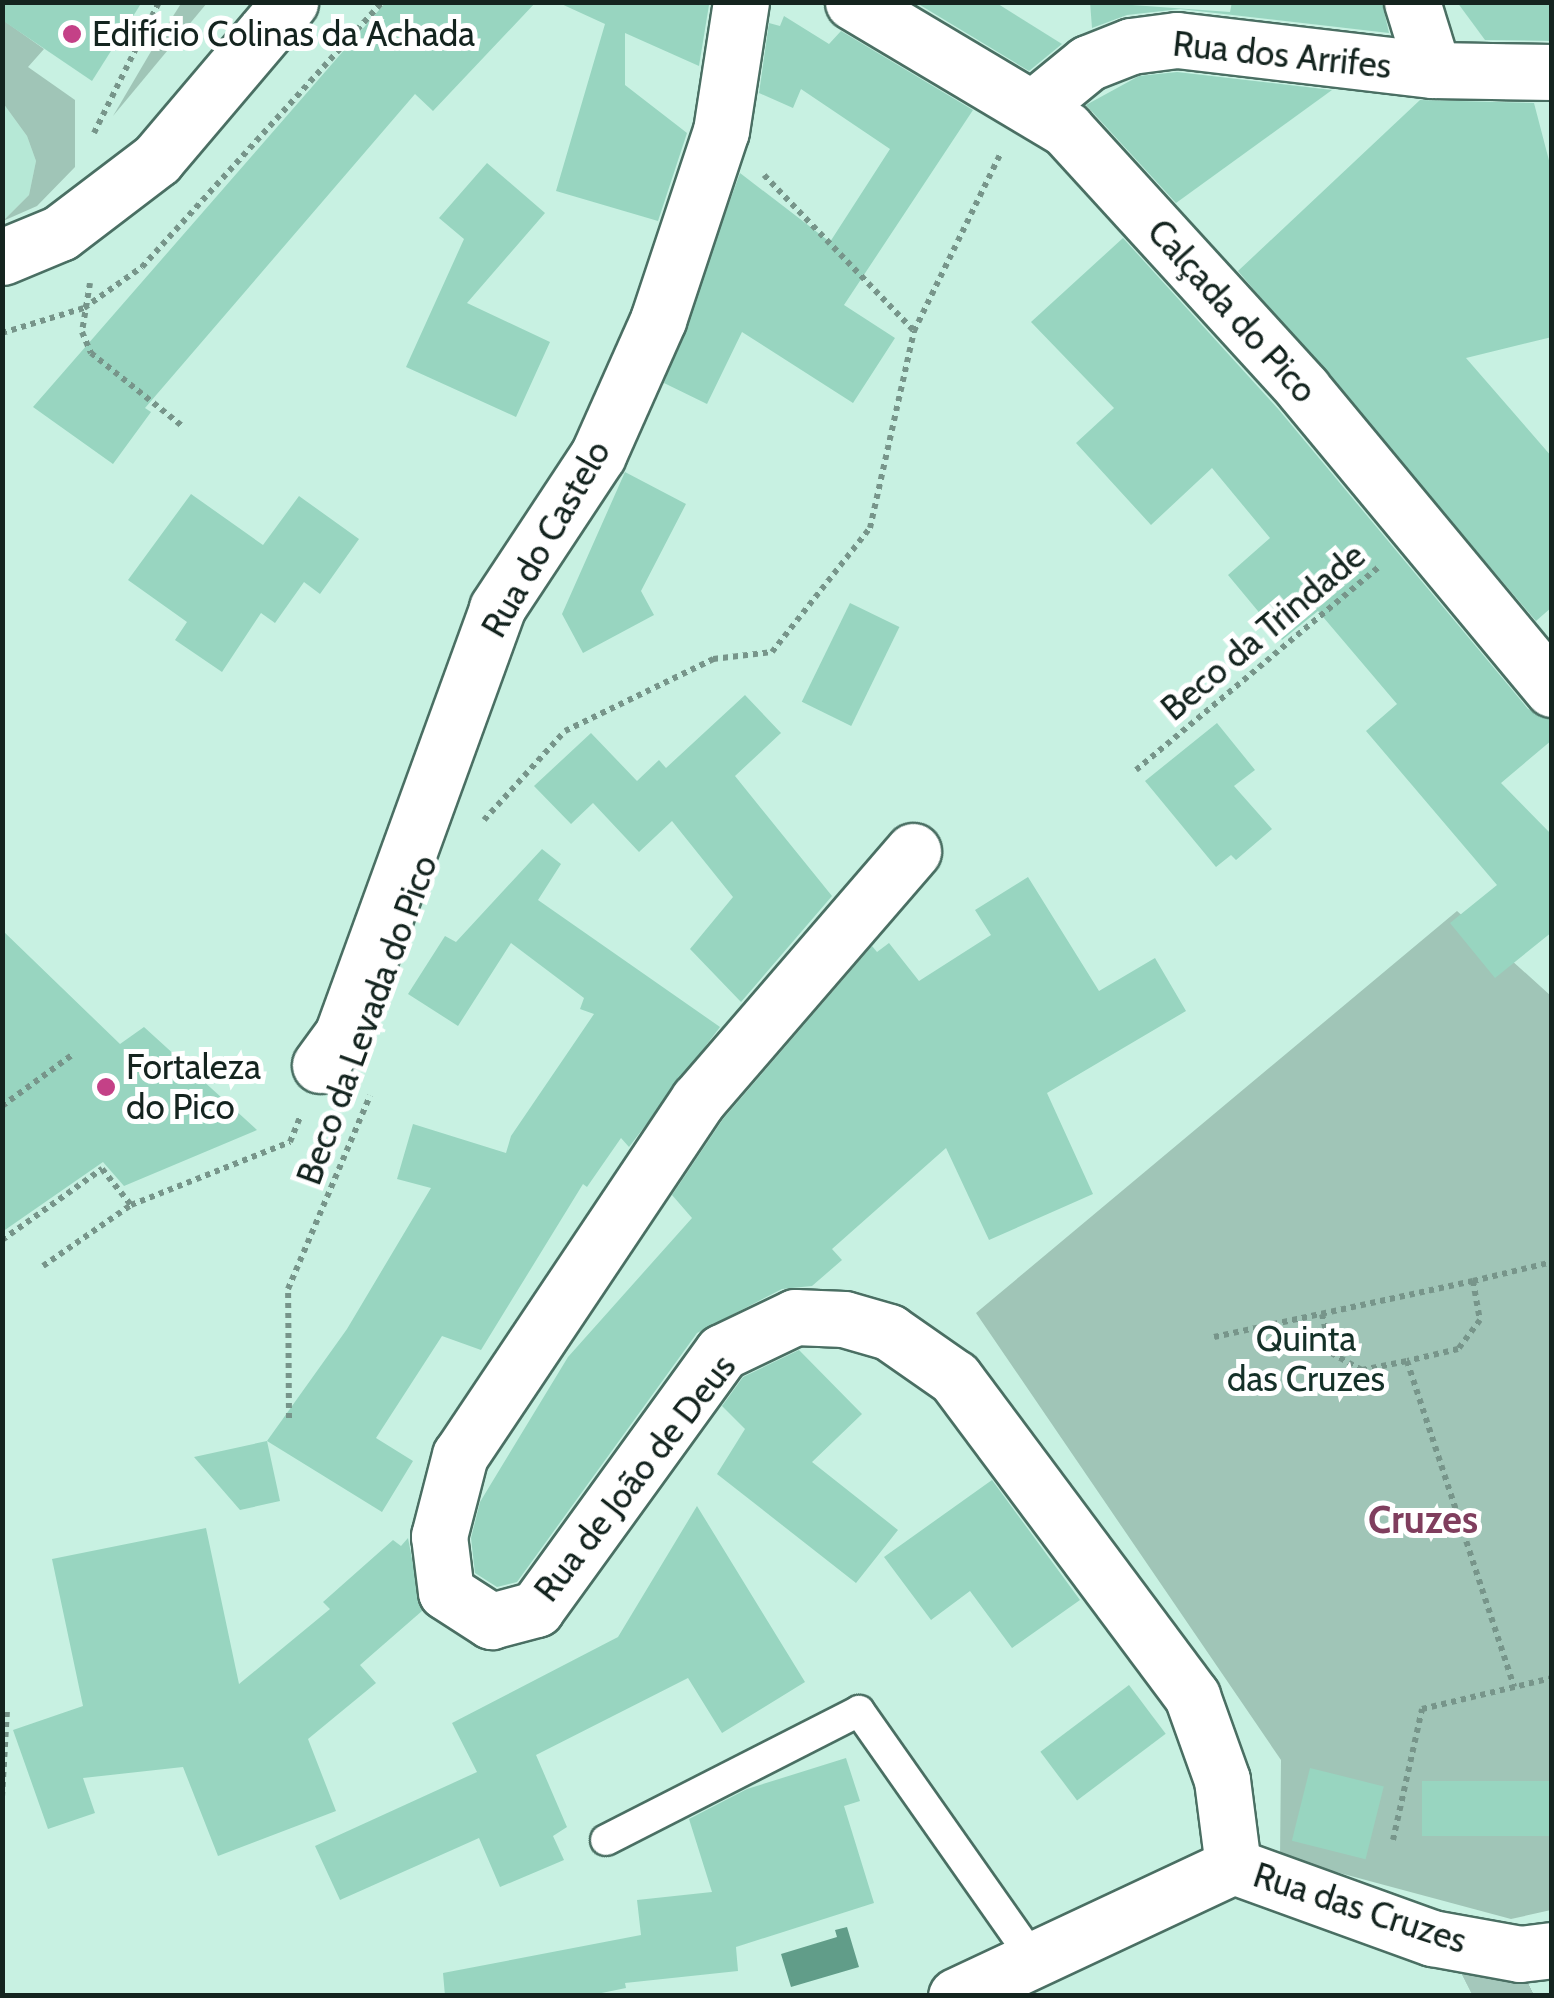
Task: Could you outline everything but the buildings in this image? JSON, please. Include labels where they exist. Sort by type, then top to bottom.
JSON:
[{"type":"street","points":[[2,256],[60,233],[157,159],[290,2]]},
{"type":"street","name":"Rua do Castelo","points":[[320,1065],[342,1035],[497,608],[598,455],[658,320],[721,131],[741,2]]},
{"type":"street","name":"Calçada do Pico","points":[[853,2],[1066,128],[1182,253],[1422,531],[1552,689]]},
{"type":"street","points":[[1412,2],[1433,70]]},
{"type":"street","name":"Rua dos Arrifes","points":[[1029,106],[1088,63],[1132,46],[1177,40],[1433,70],[1552,72]]},
{"type":"street","name":"Rua de João de Deus","points":[[912,851],[698,1100],[460,1455],[439,1536],[446,1592],[491,1622],[536,1609],[722,1352],[794,1317],[844,1319],[888,1332],[955,1378],[1192,1696],[1222,1780],[1232,1866]]},
{"type":"street","name":"Rua das Cruzes","points":[[956,1996],[1232,1866],[1432,1938],[1520,1954],[1552,1950]]},
{"type":"lane","points":[[606,1840],[859,1711],[1033,1958]]},
{"type":"path","points":[[89,144],[159,2]]},
{"type":"path","points":[[2,334],[84,308],[142,267],[382,2]]},
{"type":"path","name":"Beco da Levada do Pico","points":[[476,828],[565,731],[713,659],[772,652],[870,528],[914,330],[1029,106]]},
{"type":"path","points":[[721,131],[914,330]]},
{"type":"path","points":[[84,308],[82,332],[91,353],[182,426]]},
{"type":"path","name":"Beco da Trindade","points":[[1136,770],[1422,531]]},
{"type":"path","points":[[2,1106],[72,1055]]},
{"type":"path","points":[[43,1266],[130,1205],[290,1142],[320,1065]]},
{"type":"path","name":"Beco da Levada do Pico","points":[[288,1418],[288,1288],[376,1078]]},
{"type":"path","points":[[2,1240],[102,1169],[130,1205]]},
{"type":"path","points":[[1214,1337],[1552,1262]]},
{"type":"path","points":[[1322,1314],[1331,1353],[1362,1370],[1407,1361],[1458,1349],[1480,1320],[1472,1281]]},
{"type":"path","points":[[1407,1361],[1514,1687]]},
{"type":"path","points":[[1393,1840],[1422,1708],[1552,1678]]},
{"type":"path","points":[[2,1797],[7,1710]]},
{"type":"shaded area","points":[[3,103],[27,136],[36,161],[29,195],[3,221]]},
{"type":"shaded area","points":[[847,1927],[859,1967],[791,1987],[781,1954],[837,1937],[835,1930]]},
{"type":"green space","points":[[182,2],[207,3],[113,116],[156,43]]},
{"type":"green space","points":[[3,20],[44,49],[28,67],[75,100],[75,167],[37,206],[3,221],[29,195],[36,161],[27,136],[3,103]]},
{"type":"green space","name":"Quinta das Cruzes","points":[[1457,911],[1551,996],[1551,1910],[1511,1919],[1280,1857],[1281,1760],[976,1313]]},
{"type":"tunnel","points":[[1473,1996],[1552,1956]]},
{"type":"place","name":"Edifício Colinas da Achada","points":[[72,34]]},
{"type":"place","name":"Fortaleza do Pico","points":[[106,1087]]},
{"type":"district","name":"Cruzes","points":[[1423,1520]]}]
